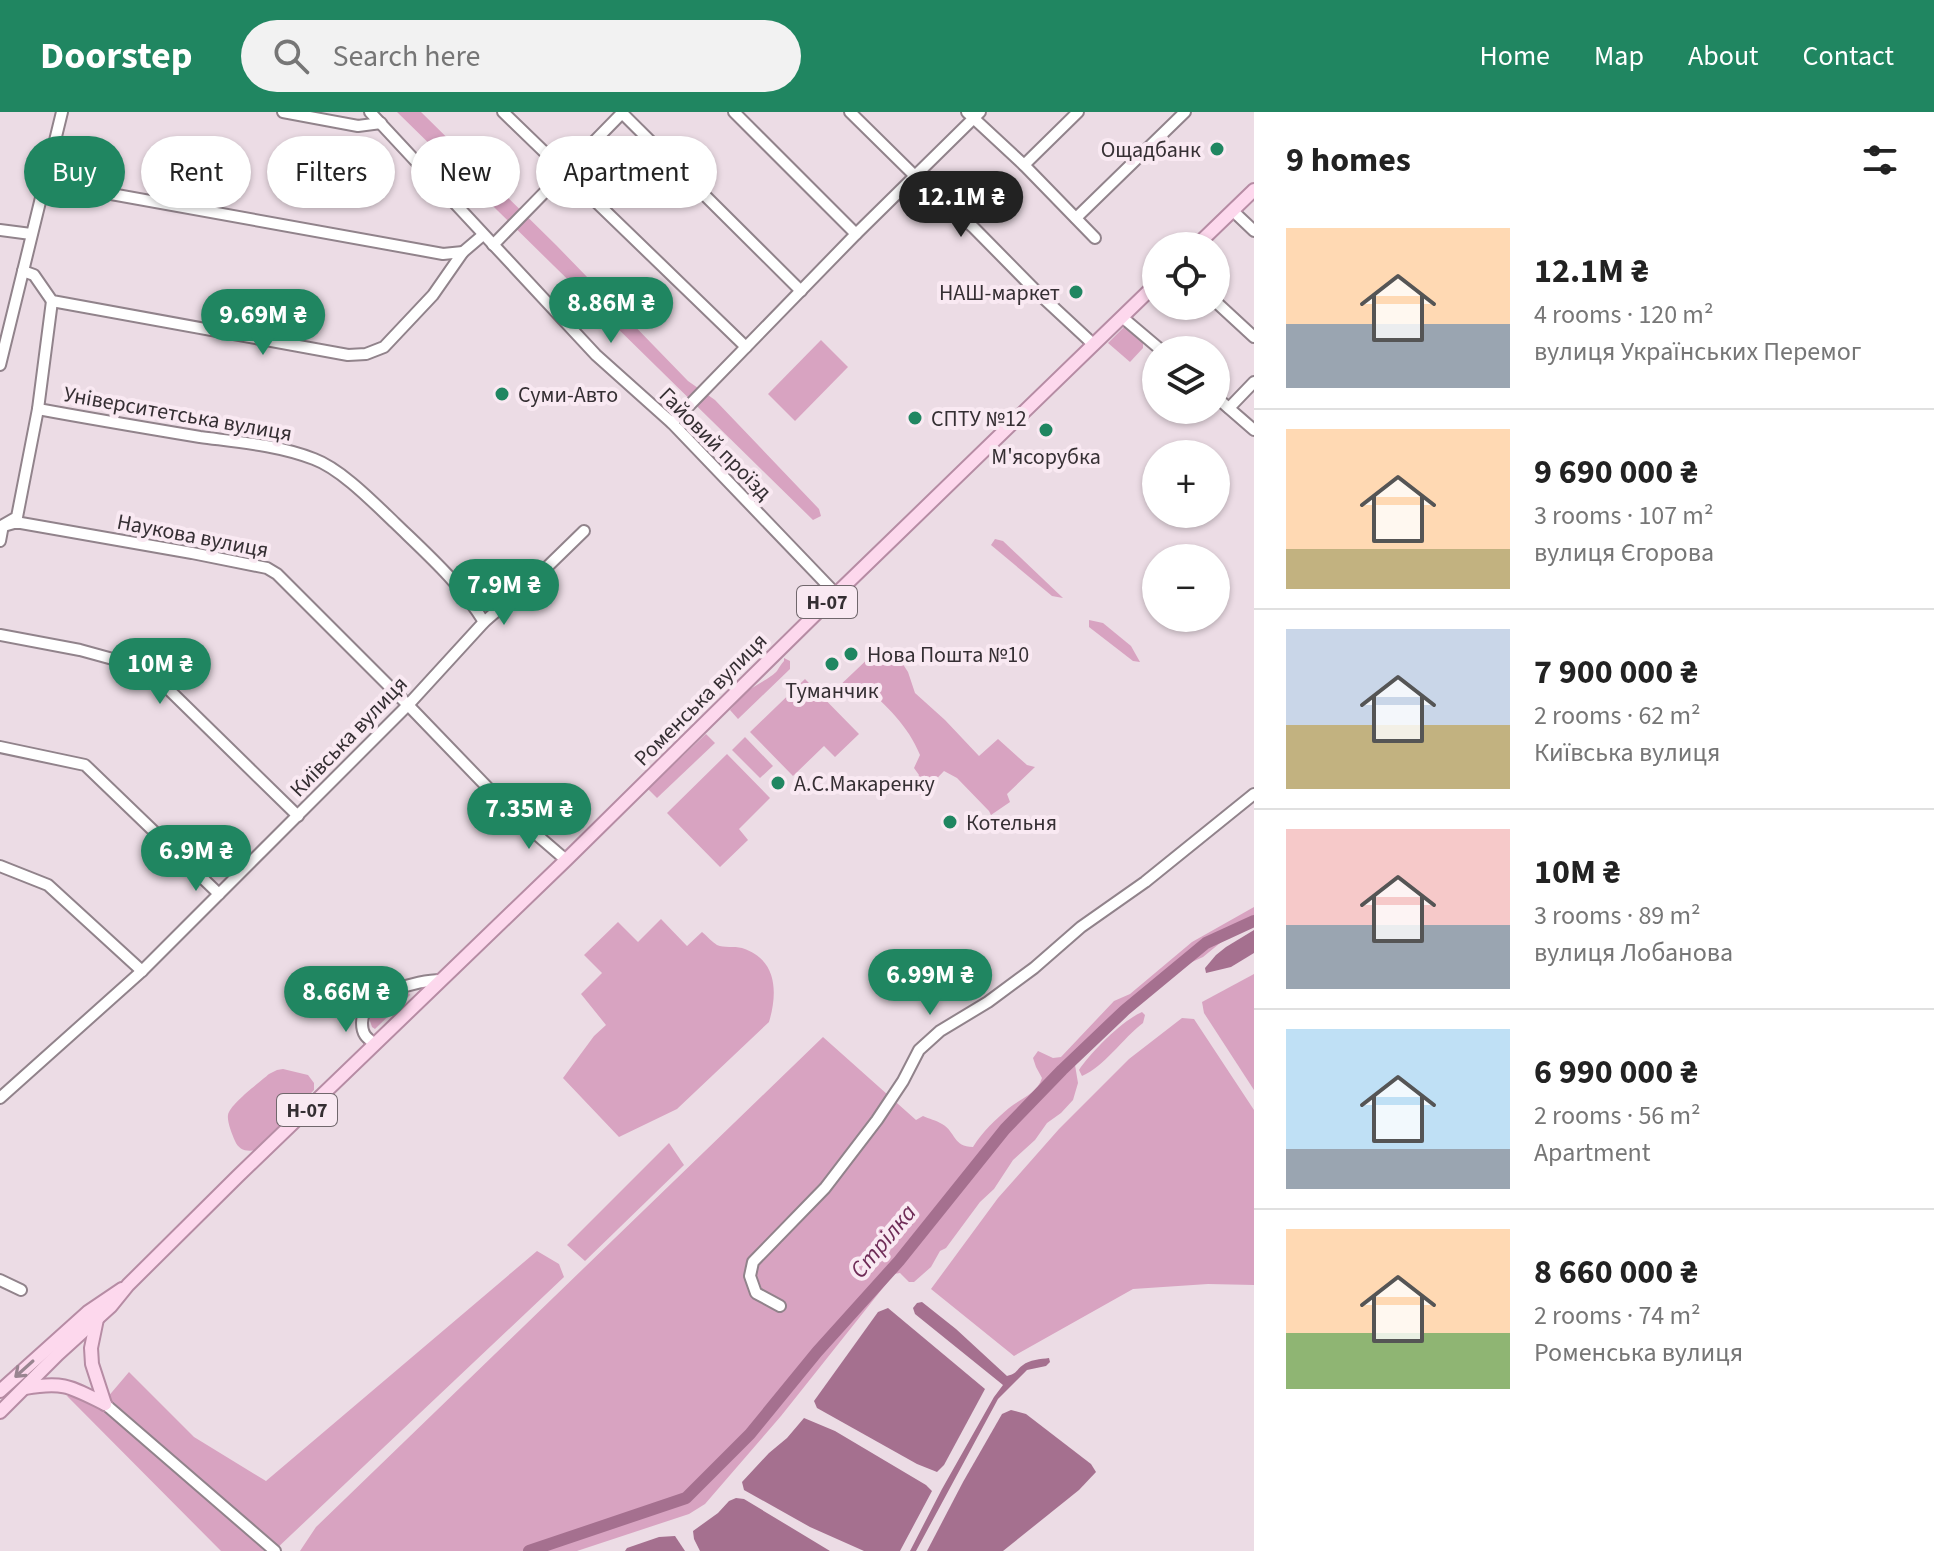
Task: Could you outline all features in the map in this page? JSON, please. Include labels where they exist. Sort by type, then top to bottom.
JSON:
[{"type":"main road","points":[[1211,232],[1254,190]]},
{"type":"main road","name":"Роменська вулиця","points":[[128,1285],[1142,298]]},
{"type":"main road","name":"Н-07","points":[[0,1412],[111,1306],[128,1285]]},
{"type":"main road","name":"Н-07","points":[[0,1391],[88,1312],[128,1285]]},
{"type":"main road","points":[[97,1319],[91,1348],[92,1364],[105,1404]]},
{"type":"main road","points":[[25,1388],[46,1384],[67,1385],[105,1404]]},
{"type":"street","points":[[0,365],[62,112]]},
{"type":"street","points":[[283,112],[358,126],[381,123]]},
{"type":"street","name":"Гайовий проїзд","points":[[370,112],[596,355],[672,423],[836,594]]},
{"type":"street","points":[[503,112],[536,144]]},
{"type":"street","points":[[598,136],[622,112],[801,291]]},
{"type":"street","points":[[734,112],[856,234]]},
{"type":"street","points":[[850,112],[1093,344]]},
{"type":"street","points":[[1024,165],[1078,112]]},
{"type":"street","points":[[1076,218],[1185,112]]},
{"type":"street","points":[[672,423],[974,114],[1095,238]]},
{"type":"street","points":[[125,197],[443,254],[463,252]]},
{"type":"street","points":[[493,245],[536,200]]},
{"type":"street","points":[[601,208],[746,347]]},
{"type":"street","points":[[1233,211],[1254,231]]},
{"type":"street","points":[[0,230],[31,234]]},
{"type":"street","points":[[52,301],[348,355],[366,354],[384,347],[433,295],[463,252],[483,235]]},
{"type":"street","points":[[0,541],[1,526],[17,517],[38,409],[52,301],[34,275],[23,271]]},
{"type":"street","points":[[1230,315],[1254,337]]},
{"type":"street","points":[[1122,317],[1144,336]]},
{"type":"street","points":[[1230,407],[1254,382]]},
{"type":"street","name":"Університетська вулиця","points":[[38,409],[290,451],[317,460],[366,495],[460,588],[484,622]]},
{"type":"street","points":[[1230,409],[1254,430]]},
{"type":"street","name":"Наукова вулиця","points":[[1,526],[21,523],[267,568],[288,582],[515,816],[566,860]]},
{"type":"street","name":"Київська вулиця","points":[[0,1098],[142,971],[408,705],[484,622],[584,531]]},
{"type":"street","points":[[0,635],[80,650],[131,664],[159,680],[298,816]]},
{"type":"street","points":[[0,747],[85,765],[219,894]]},
{"type":"street","points":[[780,1306],[756,1293],[750,1276],[753,1262],[825,1188],[877,1120],[919,1050],[940,1031],[1022,977],[1081,927],[1145,882],[1254,794]]},
{"type":"street","points":[[0,866],[48,885],[142,971]]},
{"type":"street","points":[[375,1044],[365,1036],[362,1027],[366,1009],[400,988],[427,980],[441,980]]},
{"type":"street","points":[[0,1280],[21,1290]]},
{"type":"street","points":[[105,1404],[275,1551]]},
{"type":"shaded area","points":[[397,112],[421,112],[445,136],[421,136]]},
{"type":"shaded area","points":[[495,208],[518,208],[688,381],[715,400],[819,509],[821,516],[813,520]]},
{"type":"shaded area","points":[[1124,327],[1142,341],[1142,349],[1130,362],[1108,343]]},
{"type":"shaded area","points":[[821,340],[848,367],[795,421],[768,394]]},
{"type":"shaded area","points":[[995,539],[1003,541],[1063,598],[1052,596],[991,545]]},
{"type":"shaded area","points":[[1089,620],[1103,623],[1131,646],[1140,662],[1133,661],[1089,627]]},
{"type":"shaded area","points":[[893,649],[908,672],[915,693],[979,756],[998,739],[1027,765],[1035,767],[1007,794],[1010,802],[991,815],[957,778],[944,771],[921,795],[911,792],[919,775],[914,768],[920,755],[903,725],[863,684],[847,697],[834,691],[875,652]]},
{"type":"shaded area","points":[[784,658],[790,661],[790,669],[738,719],[730,710],[746,692],[775,673]]},
{"type":"shaded area","points":[[805,679],[859,734],[835,757],[824,746],[793,776],[750,732]]},
{"type":"shaded area","points":[[706,734],[715,743],[657,798],[648,789]]},
{"type":"shaded area","points":[[745,737],[773,766],[760,778],[732,750]]},
{"type":"shaded area","points":[[727,754],[770,798],[739,829],[748,840],[720,867],[667,813]]},
{"type":"shaded area","points":[[1254,907],[1254,924],[1225,939],[1203,957],[1181,967],[1114,1019],[1107,1034],[1075,1065],[1078,1083],[1073,1100],[1013,1160],[994,1189],[980,1202],[946,1248],[940,1251],[931,1267],[914,1282],[909,1282],[900,1273],[894,1274],[781,1416],[705,1504],[689,1514],[577,1551],[300,1551],[316,1527],[823,1037],[916,1120],[923,1116],[937,1121],[947,1127],[962,1145],[973,1147],[994,1121],[1033,1092],[1040,1083],[1042,1078],[1033,1058],[1038,1051],[1053,1058],[1061,1057],[1114,1001],[1130,994],[1192,942]]},
{"type":"shaded area","points":[[661,919],[687,946],[702,932],[717,945],[754,953],[768,968],[772,978],[772,1011],[769,1022],[677,1109],[619,1137],[563,1078],[606,1025],[581,994],[602,973],[584,955],[618,922],[638,942]]},
{"type":"shaded area","points":[[1254,930],[1254,953],[1231,967],[1206,973],[1205,968],[1216,955]]},
{"type":"shaded area","points":[[1254,974],[1254,1090],[1204,1013],[1202,1002]]},
{"type":"shaded area","points":[[409,993],[375,1029],[372,1027],[369,1018],[377,1008]]},
{"type":"shaded area","points":[[1142,1012],[1145,1015],[1143,1023],[1098,1066],[1082,1076],[1079,1070],[1099,1046]]},
{"type":"shaded area","points":[[1182,1018],[1194,1019],[1254,1110],[1254,1285],[1208,1284],[1133,1289],[1014,1356],[931,1289],[998,1198],[1059,1129],[1129,1059]]},
{"type":"shaded area","points":[[283,1069],[308,1075],[314,1083],[314,1090],[256,1150],[243,1150],[230,1128],[230,1110],[269,1074]]},
{"type":"shaded area","points":[[669,1143],[684,1165],[585,1261],[567,1245]]},
{"type":"shaded area","points":[[537,1251],[559,1264],[564,1277],[274,1551],[221,1551],[67,1396],[76,1392],[101,1405],[129,1372],[194,1437],[266,1481]]},
{"type":"shaded area","points":[[922,1302],[1007,1376],[1032,1361],[1049,1358],[1050,1362],[1046,1366],[1027,1370],[998,1399],[916,1551],[910,1551],[1003,1385],[915,1314],[913,1308]]},
{"type":"shaded area","points":[[888,1308],[985,1389],[944,1465],[937,1472],[817,1408],[814,1401],[878,1312]]},
{"type":"shaded area","points":[[1011,1410],[1026,1414],[1091,1464],[1096,1472],[1079,1490],[1003,1551],[927,1551],[1002,1414]]},
{"type":"shaded area","points":[[804,1418],[835,1431],[932,1491],[900,1551],[864,1551],[810,1527],[744,1490],[742,1482]]},
{"type":"shaded area","points":[[736,1498],[744,1499],[830,1551],[700,1551],[693,1531]]},
{"type":"shaded area","points":[[675,1536],[685,1551],[625,1551],[659,1537]]},
{"type":"waterway","name":"Стрілка","points":[[529,1551],[686,1498],[750,1434],[817,1352],[899,1261],[1005,1129],[1062,1070],[1125,1010],[1206,943],[1254,921]]},
{"type":"place","name":"Ощадбанк","points":[[1217,149]]},
{"type":"place","name":"НАШ-маркет","points":[[1076,292]]},
{"type":"place","name":"Суми-Авто","points":[[502,394]]},
{"type":"place","name":"СПТУ №12","points":[[915,418]]},
{"type":"place","name":"М'ясорубка","points":[[1046,430]]},
{"type":"place","name":"Нова Пошта №10","points":[[851,654]]},
{"type":"place","name":"Туманчик","points":[[832,664]]},
{"type":"place","name":"А.С.Макаренку","points":[[778,783]]},
{"type":"place","name":"Котельня","points":[[950,822]]}]
